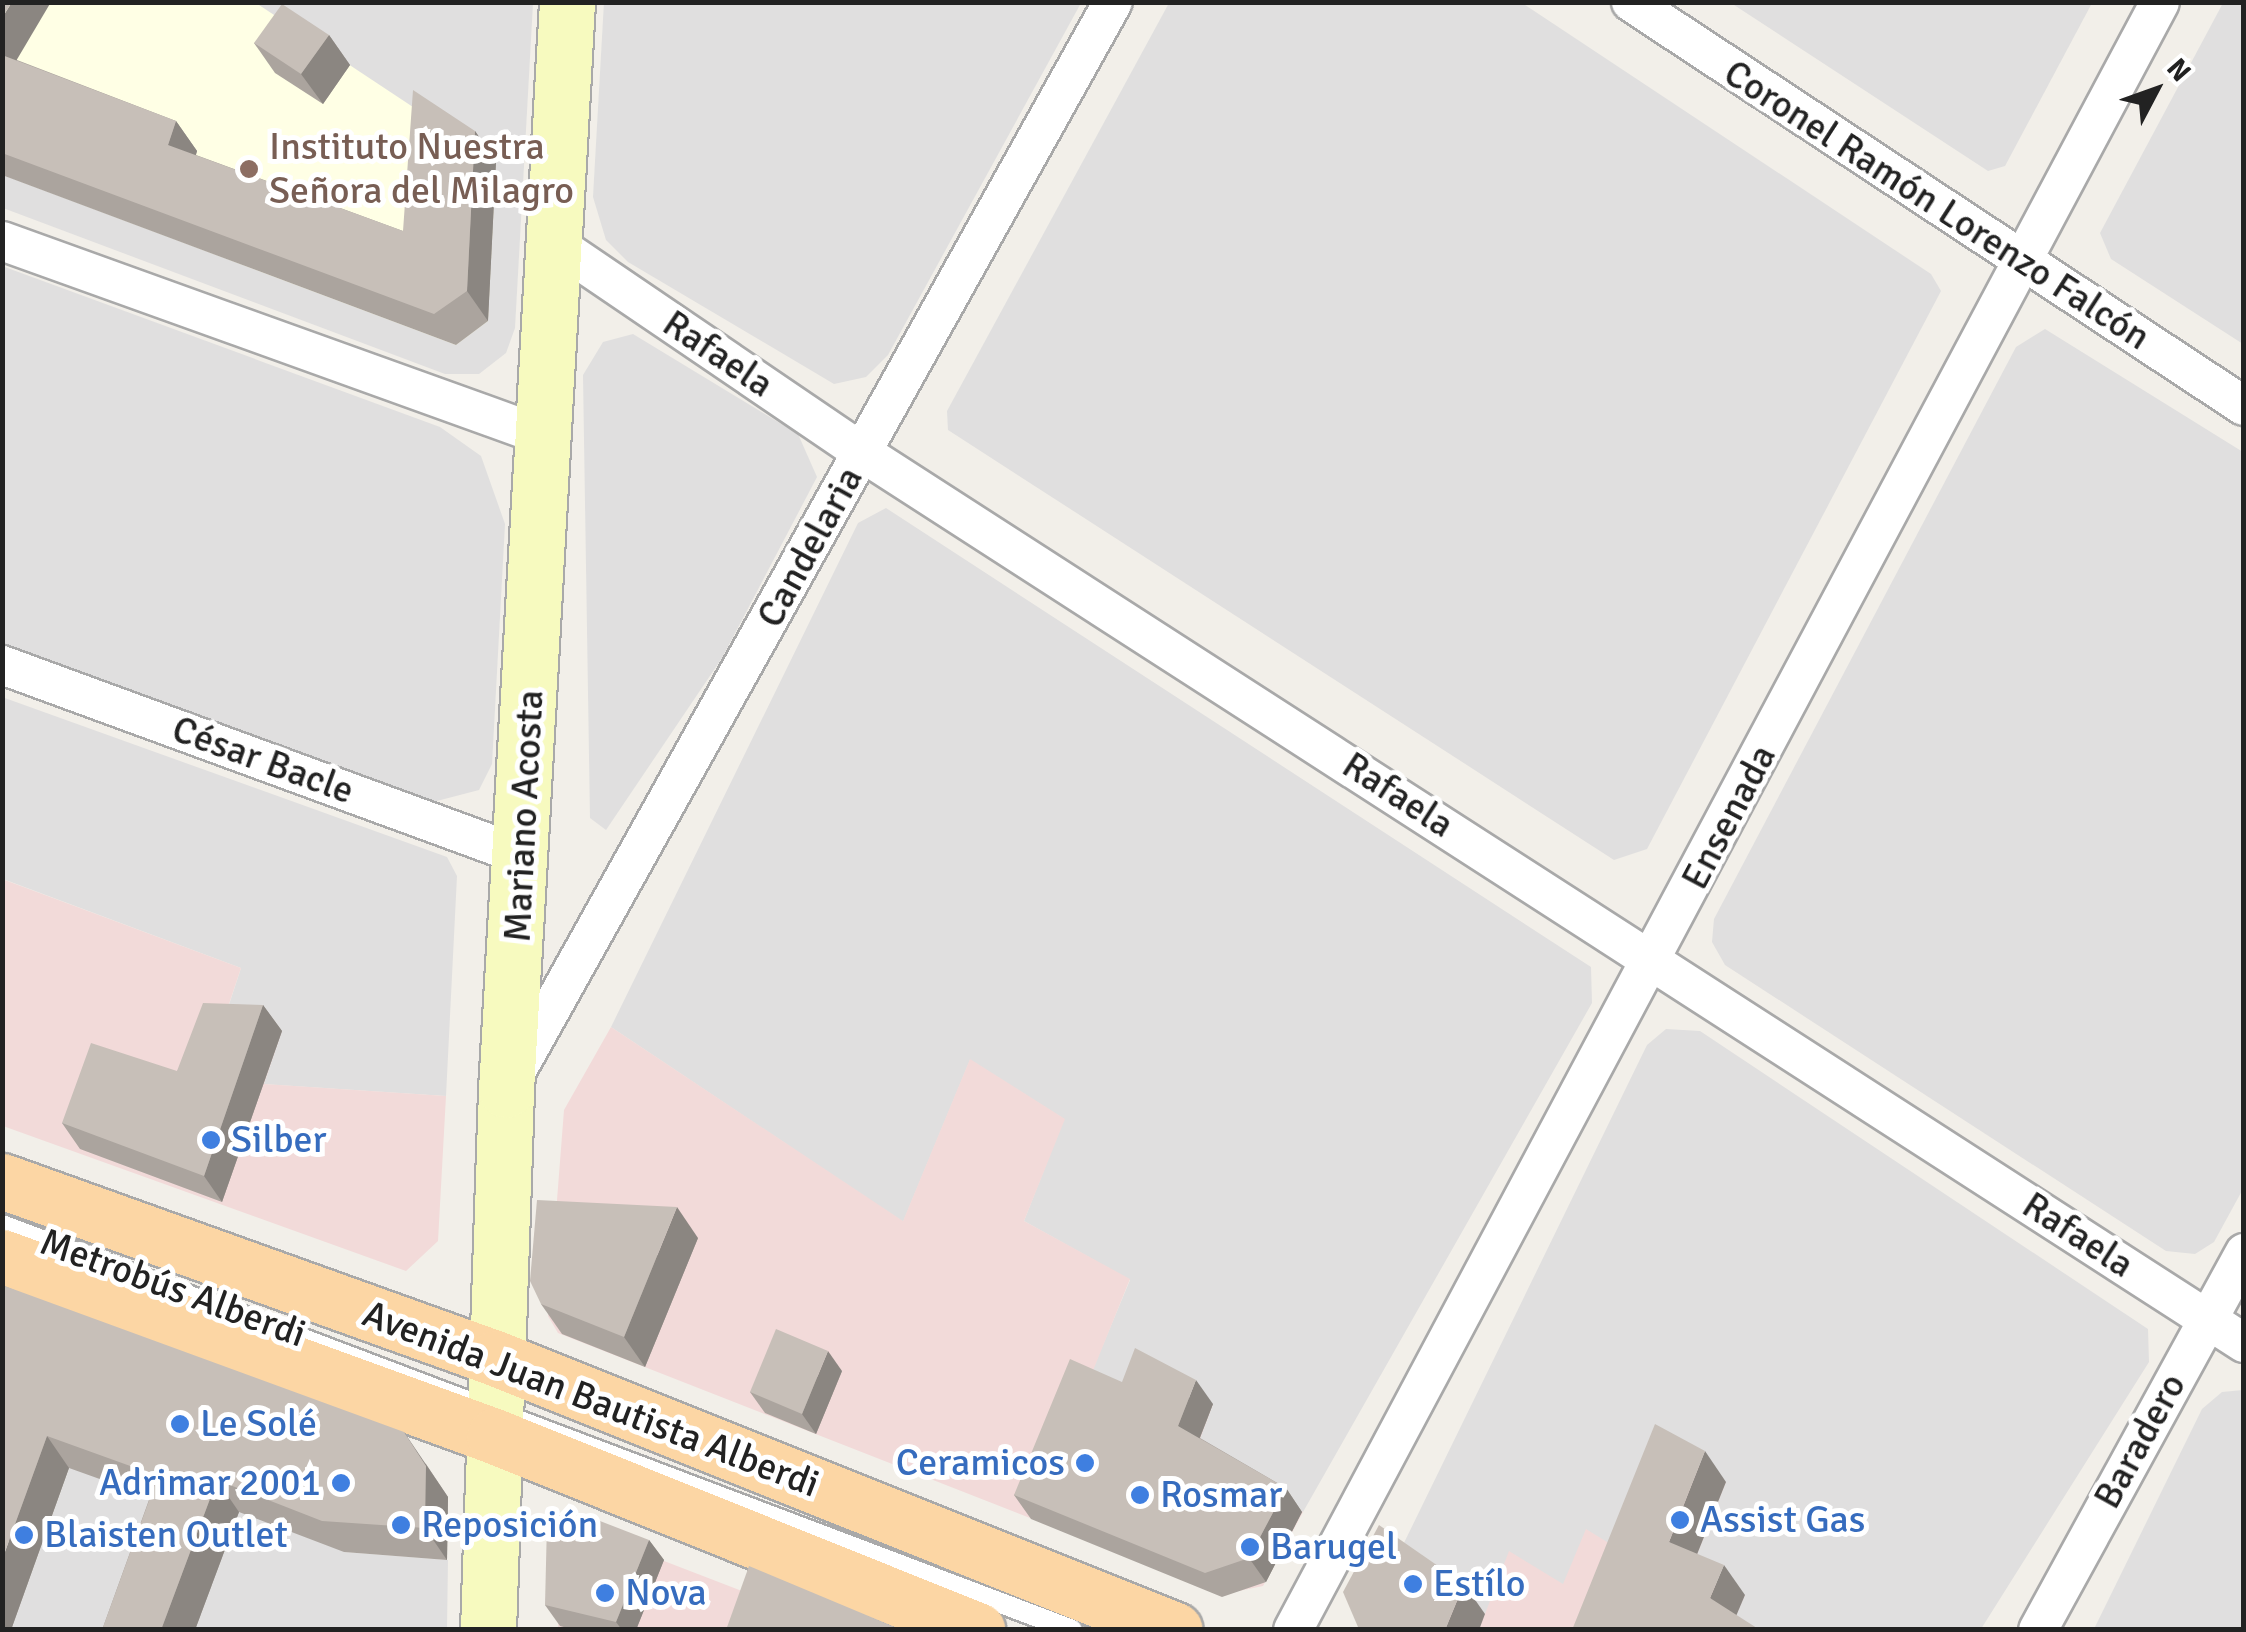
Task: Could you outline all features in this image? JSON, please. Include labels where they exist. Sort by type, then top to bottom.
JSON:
[{"type":"main road","name":"Avenida Juan Bautista Alberdi","points":[[2,1180],[494,1400],[977,1630]]},
{"type":"main road","name":"Avenida Juan Bautista Alberdi","points":[[2,1257],[494,1400],[1175,1630]]},
{"type":"street","name":"Mariano Acosta","points":[[488,1630],[506,1090],[523,856],[567,2]]},
{"type":"street","name":"Candelaria","points":[[506,1090],[1113,2]]},
{"type":"street","name":"Coronel Ramón Lorenzo Falcón","points":[[1631,2],[2244,406]]},
{"type":"street","name":"Ensenada","points":[[1293,1630],[1654,959],[2160,2]]},
{"type":"street","points":[[2,241],[544,436]]},
{"type":"street","name":"Rafaela","points":[[554,243],[863,452],[2244,1343]]},
{"type":"street","name":"César Bacle","points":[[2,664],[523,856]]},
{"type":"street","name":"Baradero","points":[[2038,1630],[2244,1253]]},
{"type":"lane","name":"Metrobús Alberdi","points":[[2,1225],[494,1400],[1072,1630]]},
{"type":"shaded area","points":[[604,2],[1081,3],[888,355],[866,377],[834,384],[628,262],[606,240],[593,197]]},
{"type":"shaded area","name":"Instituto Nuestra Señora del Milagro","points":[[2,3],[533,3],[515,328],[506,353],[479,374],[445,374],[3,208]]},
{"type":"shaded area","name":"Instituto Nuestra Señora del Milagro","points":[[2,3],[256,3],[496,162],[488,321],[456,345],[3,175]]},
{"type":"shaded area","points":[[1169,3],[1522,3],[1931,274],[1941,291],[1647,849],[1614,860],[948,430],[947,411]]},
{"type":"shaded area","points":[[1731,3],[2092,3],[2005,166],[1988,171]]},
{"type":"shaded area","points":[[2223,3],[2243,3],[2243,344],[2111,259],[2100,233]]},
{"type":"shaded area","points":[[2,266],[440,427],[481,456],[505,524],[492,764],[479,790],[433,802],[3,643]]},
{"type":"shaded area","points":[[2045,329],[2243,452],[2243,1189],[2214,1242],[2195,1254],[2166,1251],[1725,965],[1712,942],[1714,919],[2016,347]]},
{"type":"shaded area","points":[[633,334],[798,434],[817,477],[722,658],[606,830],[590,818],[583,375],[603,342]]},
{"type":"shaded area","points":[[886,508],[1591,967],[1592,1003],[1303,1512],[1195,1450],[1213,1405],[1139,1406],[1087,1383],[1130,1280],[1024,1221],[1064,1119],[970,1060],[903,1222],[611,1027],[858,523]]},
{"type":"shaded area","points":[[2,697],[447,857],[457,876],[446,1096],[263,1084],[221,1029],[241,968],[3,879]]},
{"type":"shaded area","points":[[2,879],[241,968],[221,1028],[282,1031],[264,1084],[446,1096],[438,1241],[406,1271],[3,1126]]},
{"type":"shaded area","points":[[611,1027],[903,1221],[970,1059],[1065,1119],[1024,1221],[1130,1279],[1088,1383],[1213,1404],[1196,1450],[1303,1512],[1263,1586],[1224,1594],[558,1333],[548,1316],[564,1110]]},
{"type":"shaded area","points":[[1666,1029],[1700,1031],[2148,1329],[2149,1362],[1981,1629],[1730,1629],[1634,1559],[1485,1614],[1400,1551],[1647,1045]]},
{"type":"shaded area","points":[[2243,1390],[2243,1629],[2094,1629],[2202,1409],[2222,1392]]},
{"type":"shaded area","points":[[79,1441],[180,1507],[136,1629],[11,1630]]},
{"type":"shaded area","points":[[262,1450],[344,1552],[448,1560],[447,1629],[195,1630]]},
{"type":"shaded area","points":[[1676,1454],[1726,1482],[1690,1572],[1745,1595],[1730,1629],[1367,1630],[1401,1555],[1485,1614],[1509,1551],[1563,1584],[1586,1529],[1633,1558]]},
{"type":"shaded area","points":[[581,1529],[841,1629],[558,1630],[561,1542]]},
{"type":"building","points":[[2,2],[12,2],[2,18]]},
{"type":"building","points":[[282,4],[329,35],[301,74],[254,43]]},
{"type":"building","points":[[2,55],[176,121],[168,145],[403,231],[413,90],[475,131],[467,291],[434,314],[2,153]]},
{"type":"building","points":[[203,1003],[263,1005],[204,1176],[62,1123],[91,1043],[177,1071]]},
{"type":"building","points":[[537,1200],[677,1207],[624,1337],[541,1304],[530,1281]]},
{"type":"building","points":[[2,1285],[404,1432],[426,1466],[425,1528],[322,1521],[217,1480],[161,1630],[102,1630],[158,1476],[47,1436],[2,1560]]},
{"type":"building","points":[[776,1329],[828,1351],[802,1414],[750,1392]]},
{"type":"building","points":[[1135,1348],[1196,1380],[1178,1426],[1286,1488],[1249,1558],[1205,1573],[1014,1495],[1070,1359],[1122,1382]]},
{"type":"building","points":[[1655,1424],[1705,1451],[1669,1542],[1724,1565],[1710,1598],[1760,1630],[1572,1630]]},
{"type":"building","name":"Nova","points":[[569,1509],[649,1540],[616,1622],[545,1605],[547,1523]]},
{"type":"building","points":[[1379,1525],[1464,1584],[1445,1630],[1358,1627],[1343,1592]]},
{"type":"building","points":[[749,1566],[902,1630],[726,1630]]},
{"type":"place","name":"Instituto Nuestra Señora del Milagro","points":[[249,169]]},
{"type":"place","name":"Silber","points":[[211,1140]]},
{"type":"place","name":"Le Solé","points":[[180,1424]]},
{"type":"place","name":"Ceramicos","points":[[1085,1463]]},
{"type":"place","name":"Adrimar 2001","points":[[341,1483]]},
{"type":"place","name":"Rosmar","points":[[1140,1495]]},
{"type":"place","name":"Assist Gas","points":[[1680,1520]]},
{"type":"place","name":"Reposición","points":[[401,1525]]},
{"type":"place","name":"Blaisten Outlet","points":[[24,1535]]},
{"type":"place","name":"Barugel","points":[[1250,1547]]},
{"type":"place","name":"Estílo","points":[[1413,1584]]},
{"type":"place","name":"Nova","points":[[605,1593]]}]
